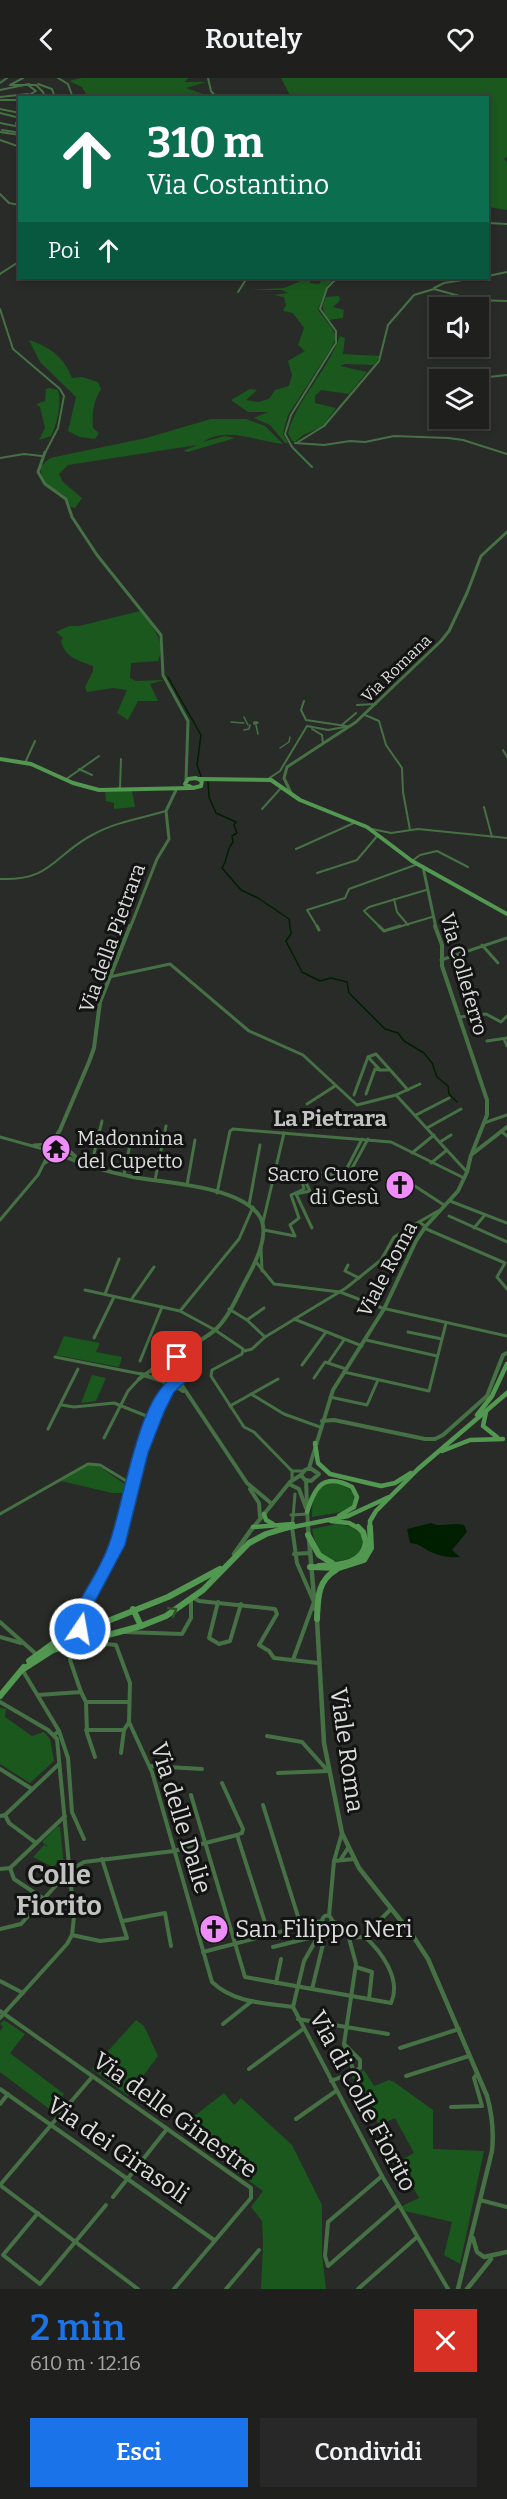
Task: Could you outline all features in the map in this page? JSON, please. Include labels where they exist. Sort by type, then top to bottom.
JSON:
[{"type":"main road","points":[[0,759],[25,763],[84,787],[110,790],[176,790],[191,788],[213,780]]},
{"type":"main road","points":[[176,790],[185,782],[198,778],[268,779],[293,797],[367,827],[420,866],[507,914]]},
{"type":"main road","points":[[198,778],[202,784]]},
{"type":"main road","points":[[185,782],[191,788]]},
{"type":"main road","points":[[461,1432],[489,1401],[507,1364]]},
{"type":"main road","points":[[310,1567],[358,1563],[367,1556],[372,1544],[371,1517],[418,1469],[507,1393]]},
{"type":"main road","points":[[490,1407],[483,1418],[483,1426],[489,1433],[505,1439]]},
{"type":"main road","points":[[435,1455],[470,1440],[505,1439]]},
{"type":"main road","points":[[315,1443],[317,1461],[323,1470],[360,1482],[386,1485],[418,1469]]},
{"type":"main road","points":[[308,1513],[312,1494],[317,1486],[331,1481],[347,1484],[356,1494],[356,1504],[349,1511],[327,1520]]},
{"type":"main road","points":[[254,1527],[327,1520],[362,1511],[389,1497]]},
{"type":"main road","points":[[262,1517],[276,1526]]},
{"type":"main road","points":[[317,1619],[320,1583],[337,1566],[361,1556],[366,1548],[366,1539],[360,1529],[353,1524],[327,1520]]},
{"type":"main road","points":[[22,1670],[40,1656],[58,1647],[141,1626],[195,1599],[234,1554],[276,1526]]},
{"type":"main road","points":[[308,1535],[319,1555],[337,1566]]},
{"type":"main road","points":[[0,1696],[36,1653],[58,1640],[186,1590],[203,1582],[227,1564]]},
{"type":"main road","points":[[133,1609],[141,1626]]},
{"type":"street","points":[[0,83],[7,78]]},
{"type":"street","points":[[2,90],[23,78]]},
{"type":"street","points":[[58,78],[68,84],[72,96]]},
{"type":"street","points":[[208,78],[215,96]]},
{"type":"street","points":[[2,90],[29,84]]},
{"type":"street","points":[[10,85],[34,84],[50,87],[55,96]]},
{"type":"street","points":[[34,84],[42,89],[44,96]]},
{"type":"street","points":[[0,98],[35,92],[36,88],[22,85]]},
{"type":"street","points":[[0,98],[18,100]]},
{"type":"street","points":[[9,110],[18,108]]},
{"type":"street","points":[[2,109],[18,112]]},
{"type":"street","points":[[2,109],[2,111],[9,112],[5,114]]},
{"type":"street","points":[[0,113],[18,117]]},
{"type":"street","points":[[0,123],[16,123]]},
{"type":"street","points":[[1,131],[18,134]]},
{"type":"street","points":[[0,140],[18,146]]},
{"type":"street","points":[[0,194],[10,203],[18,205]]},
{"type":"street","points":[[489,222],[507,224]]},
{"type":"street","points":[[0,274],[18,262]]},
{"type":"street","points":[[489,276],[507,272]]},
{"type":"street","points":[[238,292],[246,279]]},
{"type":"street","points":[[312,467],[289,442],[285,432],[292,415],[336,344],[336,331],[320,309],[327,288],[336,279]]},
{"type":"street","points":[[468,279],[442,283],[434,289],[411,297],[388,325],[382,356],[378,363],[359,384],[347,403],[326,421],[323,427],[305,435],[297,442],[323,445],[351,441],[365,442],[394,436],[443,438],[463,440],[507,454]]},
{"type":"street","points":[[434,289],[474,300],[507,301]]},
{"type":"street","points":[[0,309],[13,348],[63,394],[64,404],[59,414],[58,427],[38,468],[41,480],[66,499],[72,517],[97,555],[161,635],[163,675],[188,721],[189,738],[185,759],[188,769],[185,782]]},
{"type":"street","points":[[489,377],[507,375]]},
{"type":"street","points":[[0,458],[24,454],[42,456]]},
{"type":"street","name":"Via Romana","points":[[287,768],[365,715],[446,636],[467,593],[481,556],[507,532]]},
{"type":"street","points":[[304,701],[301,710],[306,720],[347,726]]},
{"type":"street","points":[[357,705],[376,704]]},
{"type":"street","points":[[342,725],[356,713]]},
{"type":"street","points":[[365,715],[379,720],[386,745],[401,766],[410,830]]},
{"type":"street","points":[[244,717],[244,723]]},
{"type":"street","points":[[258,717],[258,734]]},
{"type":"street","points":[[231,722],[249,725],[249,729],[244,730]]},
{"type":"street","points":[[306,726],[324,729],[354,724]]},
{"type":"street","points":[[306,726],[322,735],[323,744]]},
{"type":"street","points":[[268,779],[280,769],[306,726]]},
{"type":"street","points":[[280,748],[289,742],[290,737]]},
{"type":"street","points":[[25,763],[35,741]]},
{"type":"street","points":[[503,750],[507,757]]},
{"type":"street","points":[[65,780],[99,756]]},
{"type":"street","points":[[110,790],[120,788],[121,759]]},
{"type":"street","points":[[280,769],[287,768],[284,778],[293,797]]},
{"type":"street","points":[[188,769],[198,778]]},
{"type":"street","points":[[79,770],[92,776]]},
{"type":"street","points":[[262,809],[281,788]]},
{"type":"street","name":"Via della Pietrara","points":[[48,1151],[60,1130],[93,1052],[98,1006],[157,859],[169,839],[166,811],[176,790]]},
{"type":"street","points":[[484,807],[492,837]]},
{"type":"street","points":[[0,879],[23,880],[34,877],[62,860],[92,834],[166,811]]},
{"type":"street","points":[[296,849],[356,822]]},
{"type":"street","points":[[367,827],[389,834]]},
{"type":"street","points":[[317,873],[357,860],[377,834],[410,830],[507,838]]},
{"type":"street","points":[[383,840],[383,837],[389,834]]},
{"type":"street","points":[[412,861],[420,855],[436,851],[468,867]]},
{"type":"street","points":[[319,930],[307,910],[345,898],[350,889],[420,866]]},
{"type":"street","name":"Via Colleferro","points":[[420,866],[432,917],[442,945],[441,960],[487,1096],[488,1113],[471,1155]]},
{"type":"street","points":[[426,890],[366,908],[364,912],[384,931],[432,917]]},
{"type":"street","points":[[394,899],[397,912],[408,925]]},
{"type":"street","points":[[441,960],[507,938]]},
{"type":"street","points":[[482,945],[498,963]]},
{"type":"street","points":[[460,955],[466,969]]},
{"type":"street","points":[[109,978],[170,964],[249,1031],[301,1054],[359,1106],[396,1095],[420,1084]]},
{"type":"street","points":[[460,1017],[486,1014],[507,1025]]},
{"type":"street","points":[[501,1022],[507,1016]]},
{"type":"street","points":[[487,1041],[506,1038],[507,1046]]},
{"type":"street","points":[[354,1095],[368,1057],[376,1054],[408,1090]]},
{"type":"street","points":[[368,1057],[380,1070]]},
{"type":"street","points":[[366,1094],[375,1069],[388,1070]]},
{"type":"street","points":[[307,1104],[335,1086]]},
{"type":"street","points":[[396,1095],[467,1172]]},
{"type":"street","points":[[416,1116],[449,1098]]},
{"type":"street","points":[[427,1128],[461,1109]]},
{"type":"street","points":[[484,1123],[507,1115]]},
{"type":"street","points":[[89,1165],[102,1122]]},
{"type":"street","points":[[154,1180],[166,1126]]},
{"type":"street","points":[[471,1155],[507,1127]]},
{"type":"street","points":[[60,1130],[63,1146],[68,1153],[89,1165]]},
{"type":"street","points":[[217,1193],[231,1130],[368,1139],[394,1143],[464,1179]]},
{"type":"street","points":[[501,1131],[507,1136]]},
{"type":"street","points":[[262,1270],[262,1223],[284,1133]]},
{"type":"street","points":[[124,1174],[132,1134]]},
{"type":"street","points":[[412,1153],[434,1135]]},
{"type":"street","points":[[440,1142],[451,1135]]},
{"type":"street","points":[[0,1137],[89,1165],[217,1193],[251,1207],[258,1212],[262,1223]]},
{"type":"street","points":[[262,1230],[295,1236],[290,1225],[299,1218],[291,1195],[304,1189],[301,1176],[320,1173],[343,1176],[362,1139]]},
{"type":"street","points":[[312,1228],[296,1194],[310,1191],[304,1177],[317,1175],[345,1181],[368,1139]]},
{"type":"street","points":[[187,1185],[195,1140]]},
{"type":"street","points":[[29,1145],[52,1143],[63,1146]]},
{"type":"street","points":[[180,1311],[239,1239],[251,1207],[260,1145]]},
{"type":"street","points":[[0,1220],[42,1167],[58,1154],[63,1146]]},
{"type":"street","points":[[432,1163],[447,1150]]},
{"type":"street","points":[[42,1167],[48,1151]]},
{"type":"street","name":"Viale Roma","points":[[309,1468],[330,1397],[384,1309],[425,1228],[450,1201],[464,1179],[471,1155]]},
{"type":"street","points":[[306,1496],[313,1481],[292,1471],[253,1431],[247,1430],[211,1373],[340,1292],[383,1257],[394,1237],[445,1206],[420,1192],[417,1186],[404,1179]]},
{"type":"street","points":[[450,1201],[507,1223]]},
{"type":"street","points":[[258,1212],[266,1210]]},
{"type":"street","points":[[474,1228],[485,1215]]},
{"type":"street","points":[[449,1216],[507,1242]]},
{"type":"street","points":[[419,1222],[425,1228],[506,1263],[497,1277],[507,1289]]},
{"type":"street","points":[[104,1438],[129,1389],[143,1375],[215,1330],[230,1309],[256,1262],[261,1248]]},
{"type":"street","points":[[105,1295],[119,1259]]},
{"type":"street","points":[[256,1262],[262,1263]]},
{"type":"street","points":[[256,1262],[274,1284],[340,1292],[384,1309],[507,1338]]},
{"type":"street","points":[[348,1265],[345,1271],[359,1278]]},
{"type":"street","points":[[131,1300],[153,1267]]},
{"type":"street","points":[[251,1271],[262,1270]]},
{"type":"street","points":[[85,1290],[180,1311],[215,1330],[244,1351]]},
{"type":"street","points":[[94,1338],[114,1297]]},
{"type":"street","points":[[140,1361],[162,1307]]},
{"type":"street","points":[[247,1320],[264,1308]]},
{"type":"street","points":[[230,1309],[247,1320],[265,1337]]},
{"type":"street","points":[[294,1319],[362,1346]]},
{"type":"street","points":[[328,1363],[378,1380],[429,1391],[446,1323]]},
{"type":"street","points":[[302,1365],[326,1332]]},
{"type":"street","points":[[408,1332],[442,1339]]},
{"type":"street","points":[[314,1378],[345,1339]]},
{"type":"street","points":[[366,1340],[437,1356]]},
{"type":"street","points":[[58,1640],[76,1621],[117,1545],[141,1453],[154,1419],[169,1389],[174,1385],[176,1376],[173,1362],[191,1345]]},
{"type":"street","points":[[322,1421],[334,1420],[425,1439],[437,1438],[484,1400],[507,1350]]},
{"type":"street","points":[[55,1357],[131,1372],[163,1381],[174,1385],[190,1398]]},
{"type":"street","points":[[155,1368],[162,1366],[176,1376],[258,1500],[262,1517]]},
{"type":"street","points":[[155,1368],[154,1374],[169,1389]]},
{"type":"street","points":[[48,1429],[78,1369]]},
{"type":"street","points":[[163,1381],[174,1380],[169,1369]]},
{"type":"street","points":[[230,1406],[278,1379]]},
{"type":"street","points":[[330,1397],[367,1405],[378,1380]]},
{"type":"street","points":[[251,1394],[280,1413],[303,1423],[320,1427]]},
{"type":"street","points":[[62,1405],[75,1407],[108,1403],[121,1405],[139,1415],[154,1419]]},
{"type":"street","points":[[325,1411],[334,1420]]},
{"type":"street","name":"Viale Roma","points":[[313,1481],[319,1475],[315,1469],[315,1443]]},
{"type":"street","points":[[0,1515],[88,1464],[100,1465],[133,1485]]},
{"type":"street","points":[[234,1554],[281,1492],[290,1483],[304,1477],[309,1468],[315,1469]]},
{"type":"street","points":[[290,1483],[292,1471]]},
{"type":"street","name":"Viale Roma","points":[[304,1477],[328,1771],[342,1833],[354,1859],[422,1948],[471,2055],[490,2104],[494,2131],[458,2289]]},
{"type":"street","points":[[247,1483],[272,1504]]},
{"type":"street","points":[[290,1483],[299,1489],[308,1513],[291,1515]]},
{"type":"street","points":[[265,1496],[281,1492]]},
{"type":"street","points":[[294,1660],[314,1602],[296,1564],[294,1554],[291,1515],[295,1494]]},
{"type":"street","points":[[258,1500],[272,1504]]},
{"type":"street","points":[[294,1554],[309,1553]]},
{"type":"street","points":[[195,1599],[277,1610],[277,1614],[258,1644],[274,1658],[318,1663]]},
{"type":"street","points":[[120,1631],[181,1634],[189,1624],[195,1599]]},
{"type":"street","points":[[193,1609],[195,1599]]},
{"type":"street","points":[[218,1602],[209,1638],[212,1642],[223,1644],[230,1641],[241,1604]]},
{"type":"street","points":[[76,1621],[75,1629],[85,1628]]},
{"type":"street","points":[[0,1622],[36,1653]]},
{"type":"street","points":[[0,1637],[25,1644]]},
{"type":"street","points":[[95,1757],[86,1730],[86,1702],[70,1660],[71,1656],[109,1643],[117,1646],[130,1687],[129,1722],[124,1730],[121,1753]]},
{"type":"street","points":[[22,1670],[59,1731],[68,1758],[72,1812],[84,1839]]},
{"type":"street","points":[[38,1695],[81,1692]]},
{"type":"street","points":[[0,1702],[54,1735],[57,1741],[74,1917],[72,1935],[61,1952],[2,2013],[0,2018]]},
{"type":"street","points":[[86,1702],[129,1702]]},
{"type":"street","name":"Via delle Dalie","points":[[129,1722],[150,1766],[214,1985],[232,1996],[293,2007]]},
{"type":"street","points":[[86,1730],[124,1730]]},
{"type":"street","points":[[54,1735],[59,1731]]},
{"type":"street","points":[[267,1736],[302,1742],[328,1771]]},
{"type":"street","points":[[36,1843],[9,1823],[3,1815],[59,1763]]},
{"type":"street","points":[[150,1766],[202,1770]]},
{"type":"street","points":[[0,1769],[32,1789]]},
{"type":"street","points":[[278,1773],[328,1771]]},
{"type":"street","points":[[0,1929],[21,1924],[69,1871],[84,1862],[174,1851],[243,1832],[222,1784]]},
{"type":"street","points":[[191,1795],[244,1977],[391,2003],[393,1999],[391,1969],[376,1946],[364,1936]]},
{"type":"street","points":[[263,1805],[301,1926]]},
{"type":"street","points":[[0,1869],[10,1868],[65,1816]]},
{"type":"street","name":"Via di Colle Fiorito","points":[[342,1833],[334,1861],[327,1921],[304,1961],[293,2007],[382,2176],[448,2289]]},
{"type":"street","points":[[237,1835],[269,1935]]},
{"type":"street","points":[[337,1849],[343,1846],[348,1847],[341,1859]]},
{"type":"street","points":[[72,1935],[88,1939],[124,1939],[127,1936],[102,1858]]},
{"type":"street","points":[[334,1861],[354,1859]]},
{"type":"street","points":[[10,1868],[14,1879],[44,1899]]},
{"type":"street","points":[[203,1952],[327,1921],[349,1938],[357,1938],[364,1936],[391,1909]]},
{"type":"street","points":[[123,1921],[165,1913],[171,1946]]},
{"type":"street","points":[[312,1990],[327,1921]]},
{"type":"street","points":[[273,1947],[317,1936]]},
{"type":"street","points":[[349,1938],[356,1967],[344,2044],[354,2072]]},
{"type":"street","points":[[276,1983],[281,1959]]},
{"type":"street","points":[[356,1967],[372,1972],[369,1999]]},
{"type":"street","points":[[0,1981],[23,1993]]},
{"type":"street","points":[[223,2024],[252,2001]]},
{"type":"street","name":"Via delle Ginestre","points":[[2,2013],[249,2186],[252,2191],[251,2198],[174,2289]]},
{"type":"street","points":[[298,2019],[388,2034]]},
{"type":"street","points":[[249,2069],[303,2029]]},
{"type":"street","points":[[400,2048],[459,2029]]},
{"type":"street","points":[[331,2081],[360,2068],[359,2058],[344,2044]]},
{"type":"street","points":[[406,2076],[471,2055]]},
{"type":"street","points":[[451,2107],[482,2106],[474,2079],[478,2073]]},
{"type":"street","points":[[92,2076],[0,2185],[138,2289]]},
{"type":"street","name":"Via dei Girasoli","points":[[0,2089],[214,2241]]},
{"type":"street","points":[[296,2119],[336,2091]]},
{"type":"street","points":[[0,2104],[8,2094]]},
{"type":"street","points":[[113,2197],[167,2129]]},
{"type":"street","points":[[382,2176],[328,2222],[325,2256],[328,2266],[398,2205]]},
{"type":"street","points":[[480,2200],[507,2207]]},
{"type":"street","points":[[38,2213],[3,2255],[40,2284],[106,2205]]},
{"type":"street","points":[[472,2235],[478,2253],[484,2258],[492,2258],[507,2252]]},
{"type":"street","points":[[358,2289],[417,2237]]},
{"type":"street","points":[[226,2289],[259,2250]]},
{"type":"street","points":[[467,2289],[492,2258]]},
{"type":"green space","points":[[81,78],[189,78],[184,82],[206,82],[186,88],[206,95],[94,96],[96,95],[86,94],[82,87],[69,81]]},
{"type":"green space","points":[[281,78],[507,78],[507,157],[504,159],[507,162],[507,210],[489,207],[489,96],[290,96]]},
{"type":"green space","points":[[298,279],[311,279],[310,283],[319,284],[322,279],[333,279],[327,286],[318,310],[336,337],[332,347],[288,415],[283,434],[288,443],[285,443],[270,425],[254,418],[268,412],[248,412],[231,400],[250,389],[257,390],[246,400],[258,402],[269,399],[275,390],[289,386],[292,375],[288,361],[305,351],[298,345],[304,328],[293,313],[283,311],[286,305],[284,297],[274,295],[288,293],[282,290],[250,290],[284,288],[301,281]]},
{"type":"green space","points":[[339,296],[340,300],[333,307],[344,310],[343,318],[329,320],[323,309],[324,300],[326,297]]},
{"type":"green space","points":[[340,336],[345,338],[343,354],[380,356],[374,365],[345,364],[340,366],[367,372],[349,394],[321,390],[315,396],[315,403],[336,408],[322,427],[303,435],[295,442],[292,441],[288,433],[293,420],[335,349]]},
{"type":"green space","points":[[29,340],[55,354],[65,364],[72,378],[82,377],[98,382],[101,389],[93,412],[93,428],[99,433],[95,439],[80,437],[68,431],[76,397],[40,362]]},
{"type":"green space","points":[[46,389],[58,390],[58,413],[51,436],[39,440],[45,428],[40,407],[36,404],[45,401]]},
{"type":"green space","points":[[211,419],[246,419],[265,426],[283,444],[242,436],[222,435],[203,442],[224,436],[235,438],[188,452],[183,451],[197,445],[68,465],[59,474],[62,481],[82,498],[75,508],[71,507],[64,496],[50,487],[42,476],[40,467],[50,458],[146,438]]},
{"type":"green space","points":[[140,611],[157,634],[161,647],[160,654],[158,661],[131,663],[130,678],[136,681],[164,680],[150,684],[158,701],[138,701],[128,720],[117,713],[127,690],[113,688],[87,692],[85,687],[93,666],[69,655],[63,647],[61,641],[63,638],[56,632],[69,626],[79,626]]},
{"type":"green space","points":[[105,791],[132,791],[135,807],[114,809],[114,803],[106,801]]},
{"type":"green space","points":[[64,1336],[100,1343],[96,1352],[122,1357],[119,1367],[56,1355]]},
{"type":"green space","points":[[92,1375],[106,1378],[96,1401],[81,1403]]},
{"type":"green space","points":[[97,1465],[126,1485],[128,1493],[112,1493],[61,1481],[84,1466]]},
{"type":"green space","points":[[329,1483],[348,1487],[353,1494],[354,1505],[342,1512],[312,1517],[312,1505],[316,1493]]},
{"type":"green space","points":[[336,1524],[345,1525],[362,1535],[365,1539],[361,1554],[334,1561],[328,1559],[318,1549],[312,1529]]},
{"type":"green space","points":[[0,1708],[6,1709],[5,1717],[32,1736],[44,1732],[50,1739],[54,1761],[30,1783],[0,1764]]},
{"type":"green space","points":[[57,1827],[60,1827],[64,1866],[58,1862],[53,1867],[33,1857],[44,1845],[49,1847],[42,1842]]},
{"type":"green space","points":[[4,2020],[25,2034],[10,2053],[64,2094],[62,2097],[67,2101],[56,2114],[0,2072],[0,2031],[3,2027],[0,2024]]},
{"type":"green space","points":[[136,2020],[144,2026],[158,2056],[128,2096],[92,2069]]},
{"type":"green space","points":[[364,2070],[374,2086],[389,2080],[394,2082],[433,2110],[433,2149],[484,2151],[460,2264],[444,2255],[452,2222],[405,2211],[402,2206],[419,2198],[399,2161],[414,2153],[395,2118],[379,2125],[351,2075]]},
{"type":"green space","points":[[224,2093],[234,2105],[241,2098],[292,2145],[322,2205],[322,2254],[326,2289],[261,2289],[262,2221],[251,2207],[263,2191],[189,2137],[185,2123]]},
{"type":"shaded area","points":[[431,1523],[464,1525],[467,1532],[452,1550],[460,1557],[439,1555],[410,1543],[407,1529]]},
{"type":"waterway","points":[[168,677],[201,735],[197,765],[201,776]]},
{"type":"waterway","points":[[208,782],[209,797],[216,813],[236,822],[234,825],[237,833],[232,836],[233,842],[222,868],[241,890],[258,898],[289,919],[291,934],[286,941],[302,972],[320,981],[331,978],[347,982],[349,993],[385,1029],[398,1033],[404,1041],[424,1053],[432,1063],[437,1077],[448,1086],[449,1094],[457,1102]]},
{"type":"place","name":"Madonnina del Cupetto","points":[[56,1149]]},
{"type":"place","name":"Sacro Cuore di Gesù","points":[[400,1185]]},
{"type":"place","name":"San Filippo Neri","points":[[214,1929]]},
{"type":"district","name":"La Pietrara","points":[[330,1118]]},
{"type":"district","name":"Colle Fiorito","points":[[59,1890]]},
{"type":"route","points":[[80,1629],[75,1628],[76,1621],[117,1545],[141,1453],[156,1412],[169,1389],[177,1382],[178,1378],[172,1366],[177,1357]]}]
